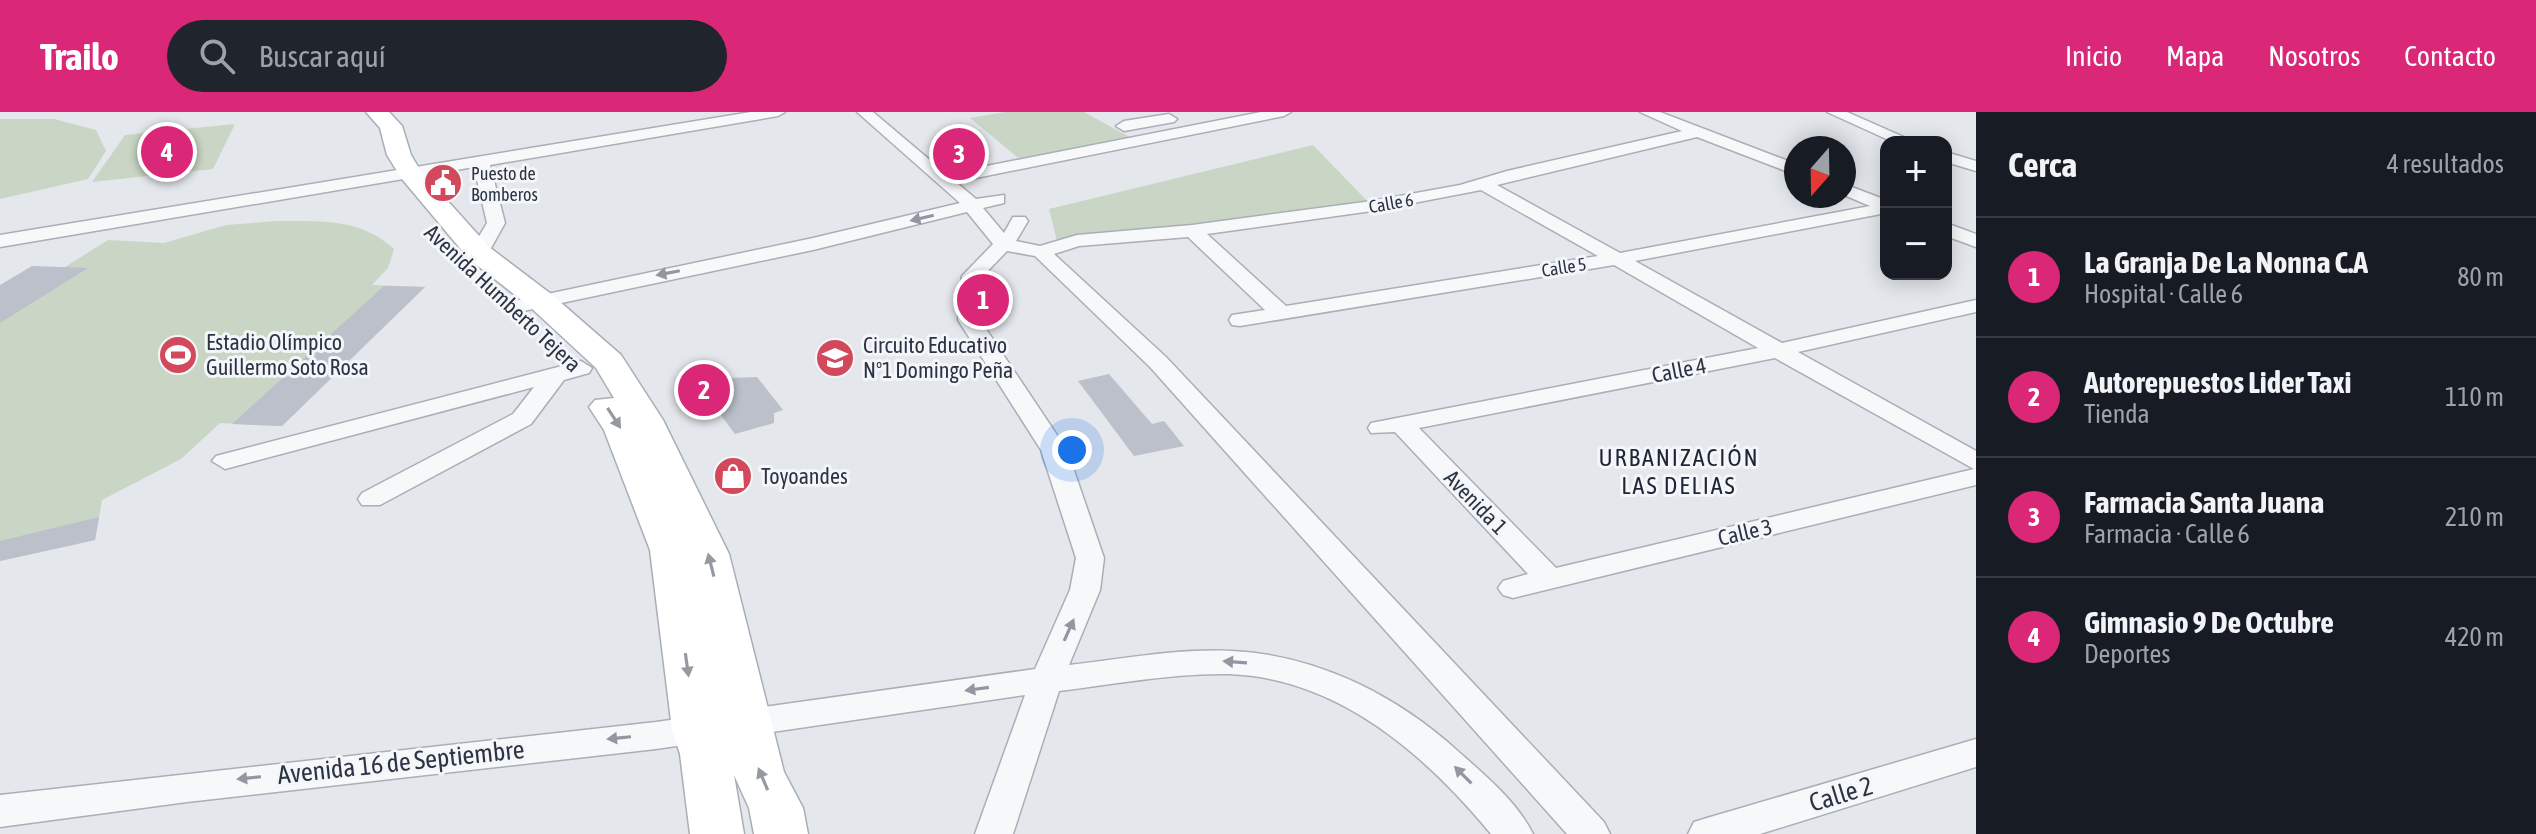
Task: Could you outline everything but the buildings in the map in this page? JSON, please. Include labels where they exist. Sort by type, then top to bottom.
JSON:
[{"type":"street","name":"Avenida Humberto Tejera","points":[[347,112],[365,122],[437,240],[609,362],[645,420],[708,554],[721,726]]},
{"type":"street","name":"Avenida Humberto Tejera","points":[[377,112],[391,126],[399,155],[398,176],[527,304],[568,371],[622,430],[671,550],[721,726]]},
{"type":"street","points":[[0,241],[778,112]]},
{"type":"street","points":[[864,112],[930,164],[972,206],[1003,244],[1041,252],[1077,241]]},
{"type":"street","points":[[887,112],[998,199],[1019,221],[1077,241]]},
{"type":"street","points":[[966,175],[1284,112]]},
{"type":"street","points":[[1647,112],[1784,165]]},
{"type":"street","points":[[1835,113],[1892,136]]},
{"type":"street","points":[[1124,126],[1175,115],[1202,130]]},
{"type":"street","name":"Calle 6","points":[[1077,241],[1192,231],[1372,206],[1699,132]]},
{"type":"street","points":[[1952,159],[1976,166]]},
{"type":"street","points":[[479,253],[496,223],[481,162]]},
{"type":"street","points":[[1482,183],[1976,462]]},
{"type":"street","points":[[1856,194],[1880,204]]},
{"type":"street","points":[[527,304],[813,244],[998,199]]},
{"type":"street","name":"Calle 5","points":[[1240,320],[1618,259],[1881,208]]},
{"type":"street","points":[[994,834],[1047,679],[1085,590],[1090,558],[1054,450],[969,320],[972,276],[1003,244],[1019,221]]},
{"type":"street","points":[[1192,231],[1281,313]]},
{"type":"street","points":[[1952,231],[1976,241]]},
{"type":"street","points":[[1041,252],[1158,362],[1591,834]]},
{"type":"street","name":"Calle 4","points":[[1391,427],[1780,350],[1976,306]]},
{"type":"street","points":[[225,461],[568,371]]},
{"type":"street","points":[[371,499],[522,419],[568,371]]},
{"type":"street","name":"Avenida 1","points":[[1391,427],[1550,579]]},
{"type":"street","name":"Calle 3","points":[[1513,588],[1976,477]]},
{"type":"street","name":"Avenida 16 de Septiembre","points":[[0,811],[114,794],[721,726],[1047,679],[1227,661],[1305,676],[1350,692],[1412,730],[1470,782],[1514,834]]},
{"type":"street","points":[[717,834],[705,754],[721,726],[759,773],[776,808],[781,834]]},
{"type":"street","name":"Calle 2","points":[[1707,834],[1976,753]]},
{"type":"green space","points":[[1005,112],[1084,112],[1135,140],[1023,162],[970,118]]},
{"type":"green space","points":[[0,119],[54,119],[96,130],[106,151],[88,179],[0,199]]},
{"type":"green space","points":[[235,124],[213,169],[92,182],[125,135]]},
{"type":"green space","points":[[1313,145],[1372,206],[1203,232],[1057,241],[1049,209]]},
{"type":"green space","name":"Estadio Olímpico Guillermo Soto Rosa","points":[[277,221],[339,223],[368,232],[394,249],[388,268],[372,285],[425,287],[282,426],[220,423],[181,459],[102,500],[95,540],[0,561],[0,285],[65,267],[108,240],[164,243],[226,225]]},
{"type":"place","name":"Gimnasio 9 De Octubre","points":[[167,152]]},
{"type":"place","name":"Farmacia Santa Juana","points":[[959,154]]},
{"type":"place","name":"Puesto de Bomberos","points":[[443,183]]},
{"type":"place","name":"La Granja De La Nonna C.A","points":[[983,300]]},
{"type":"place","name":"Estadio Olímpico Guillermo Soto Rosa","points":[[178,355]]},
{"type":"place","name":"Circuito Educativo Nº1 Domingo Peña","points":[[835,358]]},
{"type":"place","name":"Autorepuestos Lider Taxi","points":[[704,390]]},
{"type":"place","name":"Toyoandes","points":[[733,476]]},
{"type":"district","name":"URBANIZACIÓN LAS DELIAS","points":[[1679,471]]}]
